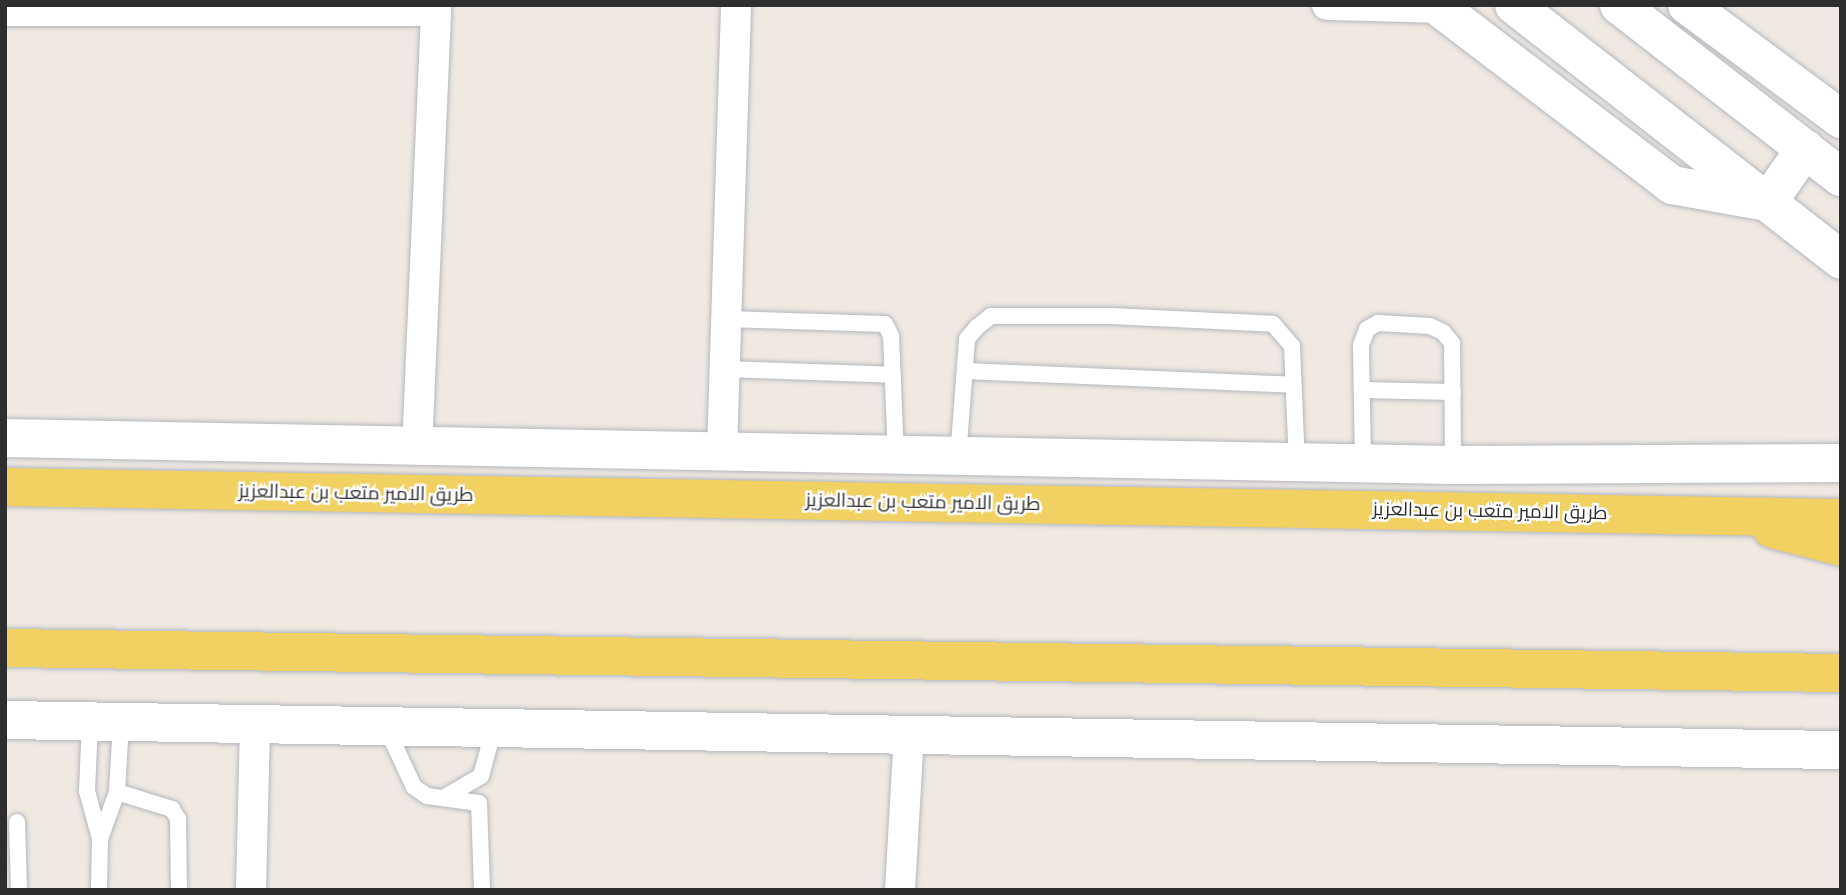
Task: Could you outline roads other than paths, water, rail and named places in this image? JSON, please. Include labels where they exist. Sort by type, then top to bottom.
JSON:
[{"type":"main road","name":"طريق الامير متعب بن عبدالعزيز","points":[[5,487],[1841,518]]},
{"type":"main road","points":[[1724,515],[1841,547]]},
{"type":"main road","points":[[5,649],[1652,668],[1841,673]]},
{"type":"main road","points":[[1652,668],[1810,652],[1841,653]]},
{"type":"street","points":[[722,453],[736,5]]},
{"type":"street","points":[[1327,5],[1438,6],[1672,186],[1768,202]]},
{"type":"street","points":[[1514,5],[1841,260]]},
{"type":"street","points":[[1687,5],[1841,119]]},
{"type":"street","points":[[5,10],[435,8],[417,449]]},
{"type":"street","points":[[1634,10],[1841,177]]},
{"type":"street","points":[[1768,202],[1805,149]]},
{"type":"street","points":[[5,438],[417,449],[1363,464],[1841,463]]},
{"type":"street","points":[[1798,463],[1841,447]]},
{"type":"street","points":[[5,720],[1841,750]]},
{"type":"street","points":[[251,890],[255,725]]},
{"type":"street","points":[[900,890],[909,735]]},
{"type":"lane","points":[[958,457],[967,339],[991,316],[1112,316],[1273,324],[1292,346],[1297,463]]},
{"type":"lane","points":[[726,319],[885,324],[891,335],[896,456]]},
{"type":"lane","points":[[1363,464],[1361,345],[1367,329],[1378,323],[1430,326],[1443,332],[1452,343],[1453,465]]},
{"type":"lane","points":[[725,369],[893,374]]},
{"type":"lane","points":[[965,371],[1293,385]]},
{"type":"lane","points":[[1362,390],[1453,392]]},
{"type":"lane","points":[[100,839],[117,792],[105,722]]},
{"type":"lane","points":[[99,890],[100,839],[87,791],[105,722]]},
{"type":"lane","points":[[385,725],[414,787],[427,796],[479,803],[482,890]]},
{"type":"lane","points":[[446,797],[481,776],[494,728]]},
{"type":"lane","points":[[117,792],[172,809],[178,819],[178,890]]},
{"type":"lane","points":[[17,822],[19,890]]}]
